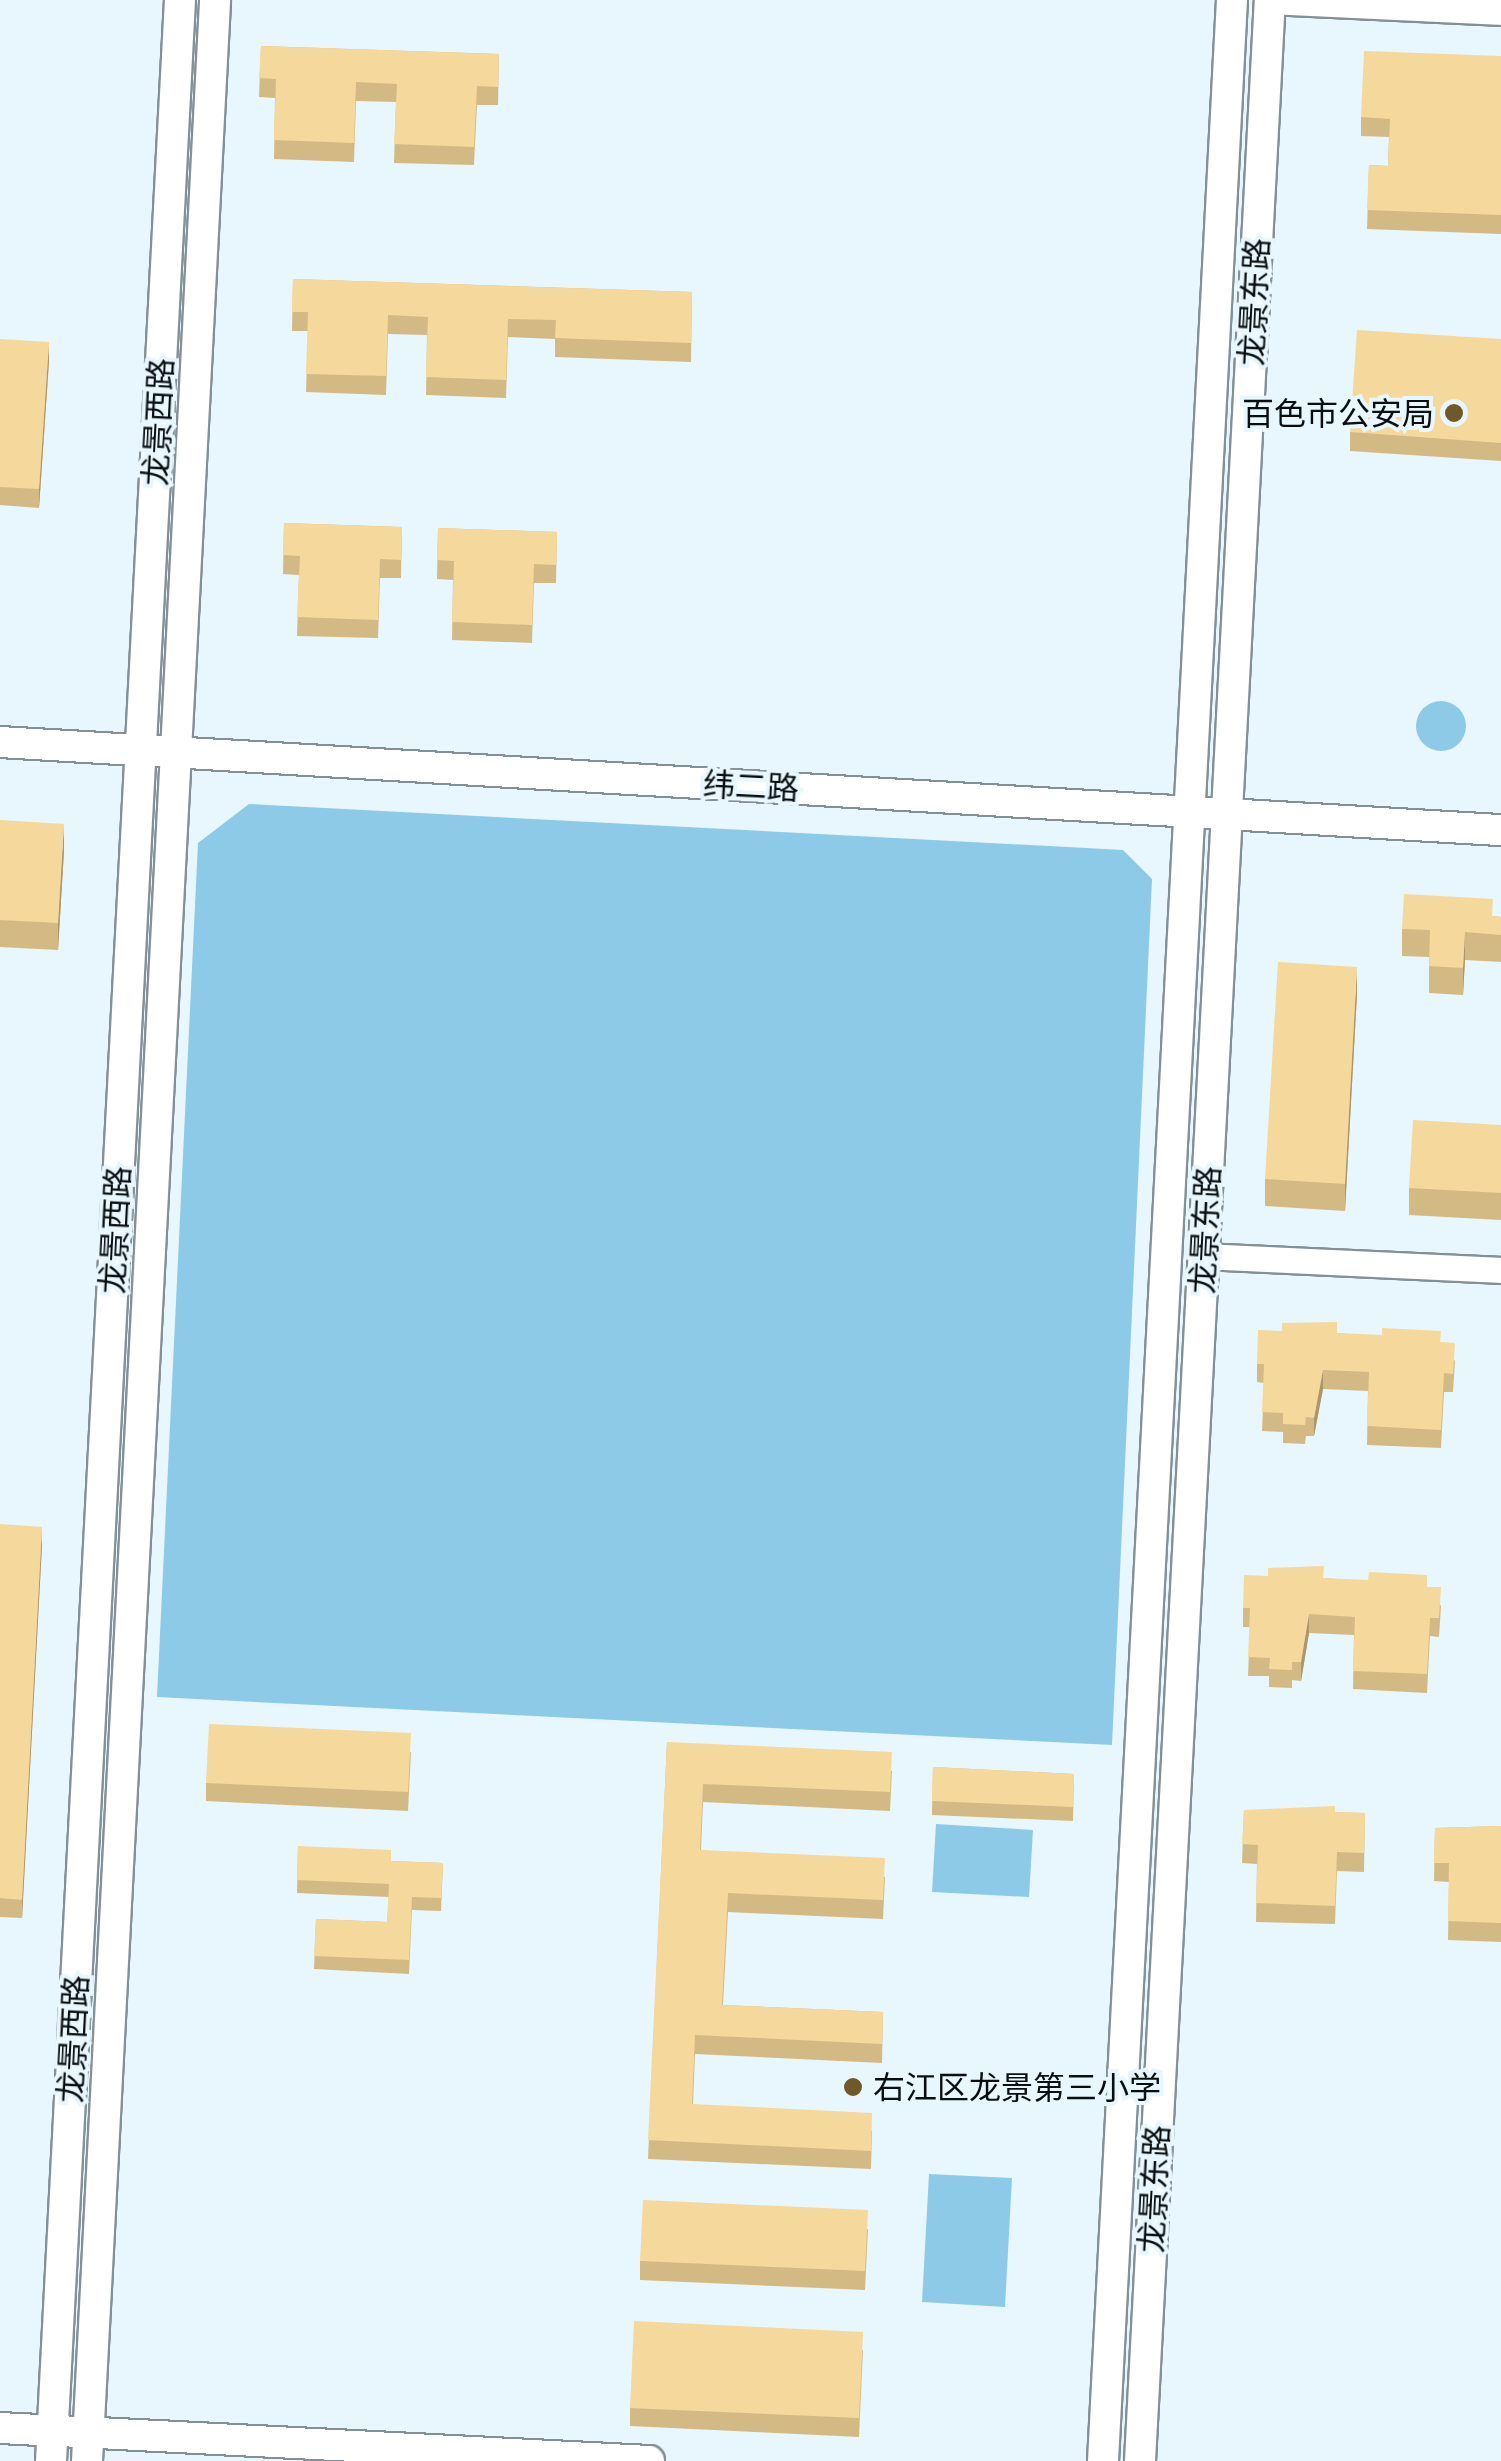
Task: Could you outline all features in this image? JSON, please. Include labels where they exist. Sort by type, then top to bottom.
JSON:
[{"type":"main road","name":"龙景西路","points":[[51,2446],[180,0]]},
{"type":"main road","name":"龙景西路","points":[[88,2447],[215,0]]},
{"type":"main road","name":"龙景东路","points":[[1103,2461],[1232,0]]},
{"type":"main road","name":"龙景东路","points":[[1140,2461],[1270,1]]},
{"type":"main road","name":"纬二路","points":[[0,742],[1501,830]]},
{"type":"main road","points":[[0,2428],[51,2446],[650,2461]]},
{"type":"street","points":[[1270,1],[1501,12]]},
{"type":"street","points":[[1204,1256],[1501,1270]]},
{"type":"shaded area","points":[[1441,701],[1459,708],[1466,726],[1459,744],[1441,751],[1423,744],[1416,726],[1423,708]]},
{"type":"shaded area","points":[[249,804],[1123,850],[1152,879],[1112,1745],[157,1697],[198,843]]},
{"type":"shaded area","points":[[936,1824],[1033,1830],[1029,1897],[932,1892]]},
{"type":"shaded area","points":[[929,2174],[1012,2178],[1005,2307],[922,2302]]},
{"type":"building","points":[[261,46],[499,54],[498,87],[477,86],[474,147],[394,144],[397,84],[356,82],[354,143],[274,140],[276,79],[259,78]]},
{"type":"building","points":[[1364,51],[1501,56],[1501,215],[1367,210],[1369,165],[1388,166],[1390,119],[1361,117]]},
{"type":"building","points":[[293,279],[692,292],[691,343],[555,338],[556,320],[508,319],[506,380],[426,377],[428,317],[388,315],[386,376],[306,374],[308,312],[292,312]]},
{"type":"building","points":[[1357,330],[1501,339],[1501,443],[1350,432]]},
{"type":"building","points":[[0,339],[49,342],[39,489],[0,487]]},
{"type":"building","points":[[284,523],[402,527],[401,560],[380,559],[378,620],[297,617],[300,556],[283,555]]},
{"type":"building","points":[[438,528],[557,532],[556,565],[534,564],[532,625],[452,622],[454,561],[437,560]]},
{"type":"building","points":[[0,820],[64,824],[58,923],[0,920]]},
{"type":"building","points":[[1404,894],[1493,899],[1492,916],[1501,917],[1501,935],[1465,932],[1463,968],[1429,966],[1430,930],[1402,929]]},
{"type":"building","points":[[1278,962],[1357,967],[1345,1184],[1265,1179]]},
{"type":"building","points":[[1413,1120],[1501,1125],[1501,1193],[1409,1188]]},
{"type":"building","points":[[1337,1322],[1337,1333],[1382,1335],[1382,1328],[1441,1331],[1440,1342],[1455,1343],[1453,1374],[1444,1373],[1441,1430],[1367,1426],[1369,1372],[1323,1370],[1314,1418],[1306,1417],[1305,1425],[1283,1424],[1283,1413],[1262,1412],[1264,1364],[1257,1364],[1258,1330],[1282,1331],[1282,1323]]},
{"type":"building","points":[[0,1524],[42,1527],[22,1900],[0,1898]]},
{"type":"building","points":[[1324,1566],[1323,1578],[1368,1580],[1369,1572],[1427,1575],[1427,1587],[1441,1587],[1439,1618],[1430,1618],[1427,1674],[1353,1671],[1355,1617],[1309,1614],[1301,1662],[1292,1662],[1292,1670],[1269,1669],[1270,1658],[1248,1657],[1250,1608],[1243,1608],[1244,1575],[1268,1576],[1268,1568]]},
{"type":"building","points":[[209,1724],[411,1733],[408,1792],[206,1783]]},
{"type":"building","points":[[667,1742],[892,1752],[890,1792],[703,1784],[700,1850],[885,1858],[883,1900],[728,1893],[722,2005],[883,2012],[882,2044],[695,2035],[692,2104],[872,2113],[871,2151],[648,2140]]},
{"type":"building","points":[[933,1767],[1074,1774],[1073,1807],[932,1801]]},
{"type":"building","points":[[1335,1806],[1335,1812],[1365,1813],[1364,1853],[1337,1852],[1335,1906],[1256,1903],[1258,1845],[1242,1844],[1244,1810]]},
{"type":"building","points":[[1501,1826],[1501,1923],[1448,1921],[1449,1863],[1434,1863],[1435,1828]]},
{"type":"building","points":[[298,1846],[391,1850],[391,1861],[443,1863],[441,1898],[412,1897],[409,1960],[314,1956],[316,1919],[387,1922],[389,1884],[297,1880]]},
{"type":"building","points":[[643,2200],[868,2210],[865,2271],[640,2261]]},
{"type":"building","points":[[634,2321],[863,2332],[859,2418],[630,2408]]},
{"type":"place","name":"百色市公安局","points":[[1454,413]]},
{"type":"place","name":"右江区龙景第三小学","points":[[853,2087]]}]
